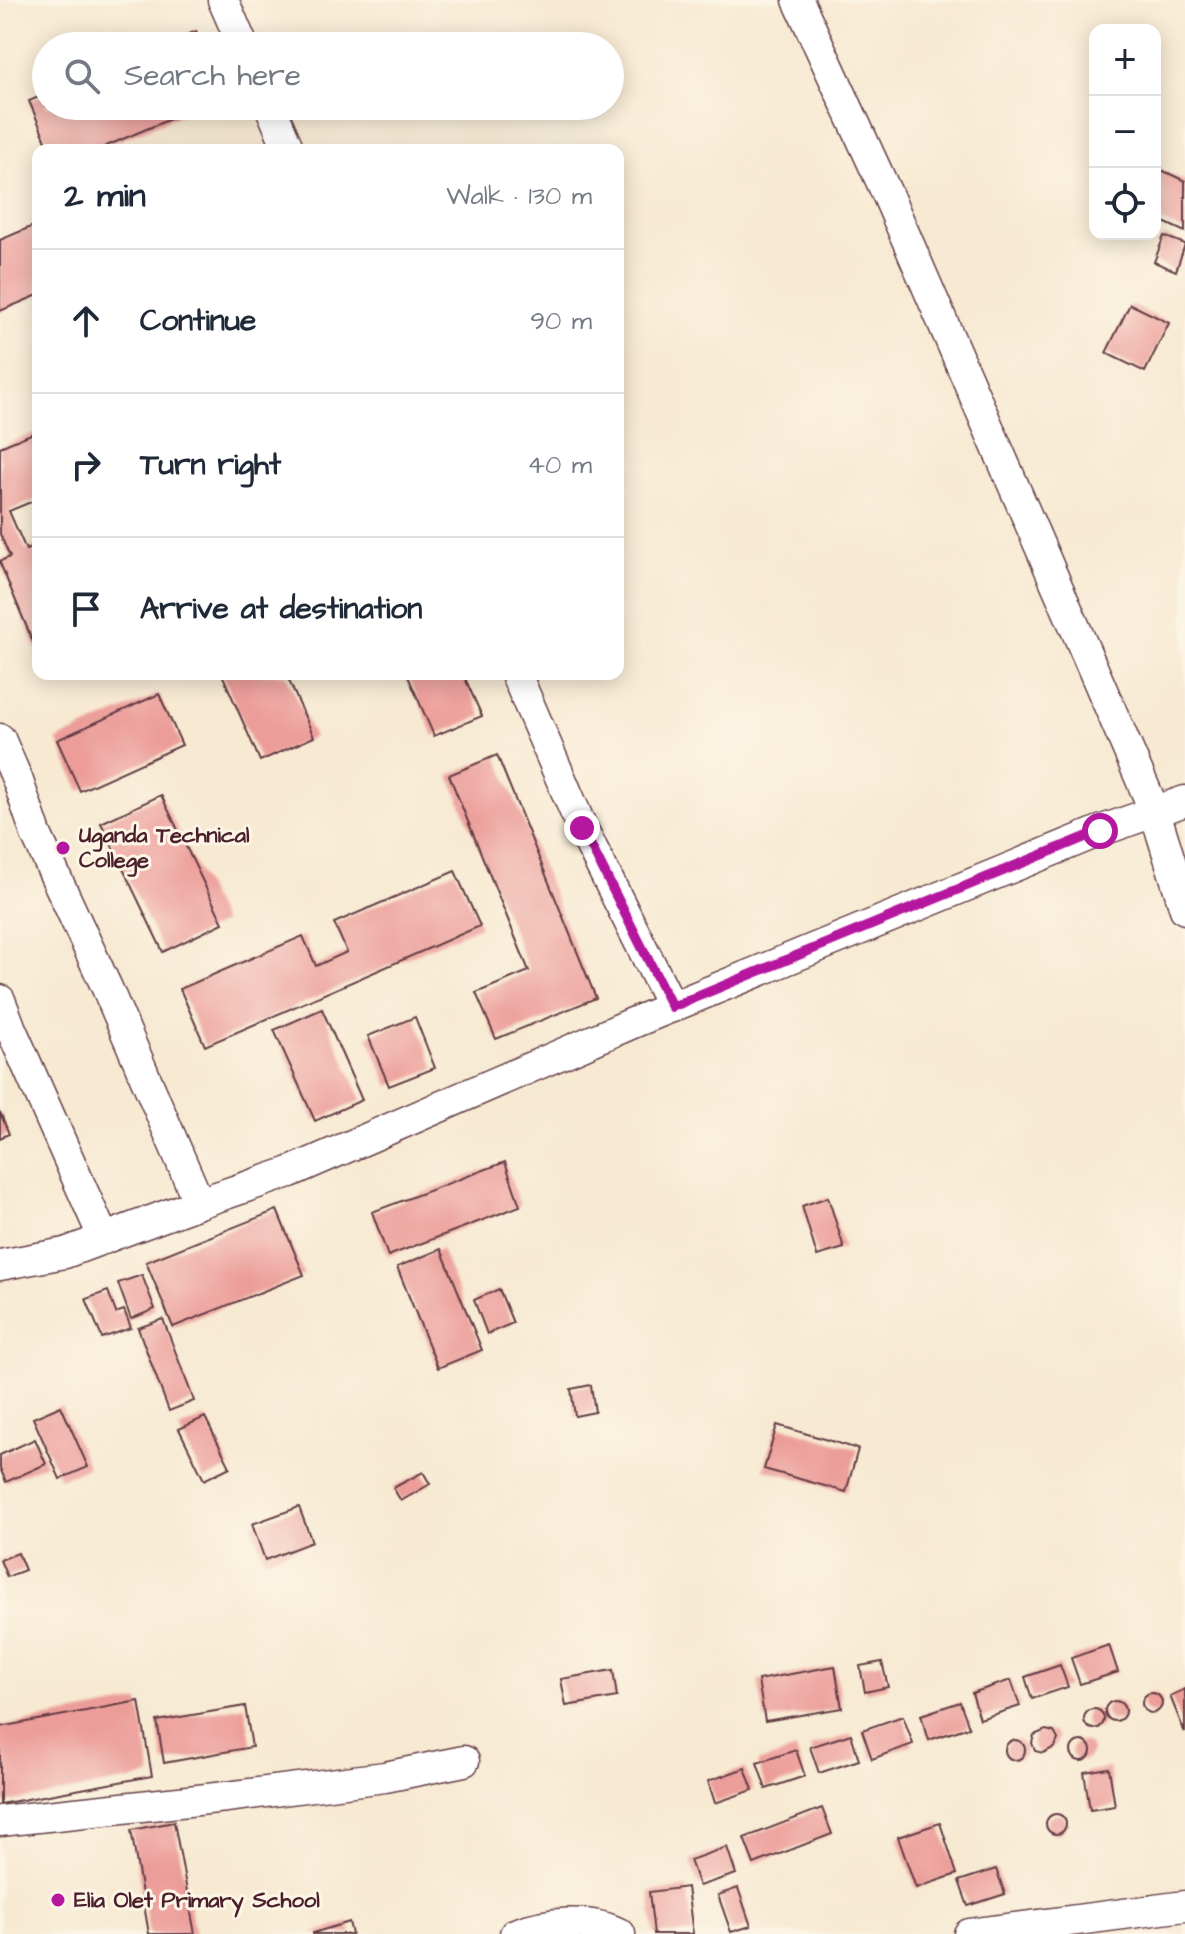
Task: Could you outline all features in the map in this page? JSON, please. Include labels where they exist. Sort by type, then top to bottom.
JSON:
[{"type":"street","points":[[223,0],[237,32]]},
{"type":"street","points":[[798,0],[888,196],[1155,812],[1185,909]]},
{"type":"street","points":[[276,120],[286,144]]},
{"type":"street","points":[[519,680],[582,828],[672,1007]]},
{"type":"street","points":[[0,739],[36,834],[107,988],[199,1203]]},
{"type":"street","points":[[0,1265],[65,1253],[290,1172],[672,1007],[1100,831],[1185,801]]},
{"type":"street","points":[[0,1000],[104,1239]]},
{"type":"street","points":[[0,1821],[385,1777],[464,1761]]},
{"type":"street","points":[[969,1934],[1185,1906]]},
{"type":"street","points":[[515,1934],[561,1924],[586,1924],[620,1934]]},
{"type":"building","points":[[37,120],[168,120],[111,144],[47,144]]},
{"type":"building","points":[[1161,170],[1185,181],[1185,232],[1161,221]]},
{"type":"building","points":[[32,227],[32,298],[0,311],[0,240]]},
{"type":"building","points":[[1164,236],[1185,244],[1176,271],[1154,262]]},
{"type":"building","points":[[1130,304],[1169,323],[1145,372],[1106,353]]},
{"type":"building","points":[[32,434],[32,501],[9,511],[26,550],[32,548],[32,640],[0,563],[10,557],[0,534],[0,447]]},
{"type":"building","points":[[225,680],[289,680],[314,737],[260,761]]},
{"type":"building","points":[[410,680],[466,680],[482,716],[434,736]]},
{"type":"building","points":[[159,694],[182,745],[80,791],[57,740]]},
{"type":"building","points":[[497,755],[596,998],[496,1039],[476,993],[529,971],[449,775]]},
{"type":"building","points":[[161,795],[223,923],[163,952],[101,823]]},
{"type":"building","points":[[455,871],[480,926],[205,1046],[180,989],[303,936],[316,966],[347,952],[334,923]]},
{"type":"building","points":[[322,1009],[362,1100],[315,1121],[274,1030]]},
{"type":"building","points":[[415,1017],[435,1068],[389,1086],[368,1036]]},
{"type":"building","points":[[0,1112],[9,1134],[0,1138]]},
{"type":"building","points":[[505,1162],[520,1206],[388,1256],[372,1212]]},
{"type":"building","points":[[828,1197],[844,1248],[817,1256],[802,1206]]},
{"type":"building","points":[[277,1210],[304,1275],[173,1327],[146,1262]]},
{"type":"building","points":[[441,1249],[482,1350],[438,1368],[397,1267]]},
{"type":"building","points":[[142,1275],[155,1309],[131,1319],[118,1283]]},
{"type":"building","points":[[499,1289],[513,1323],[487,1334],[474,1300]]},
{"type":"building","points":[[108,1291],[116,1313],[124,1310],[131,1328],[102,1338],[86,1299]]},
{"type":"building","points":[[163,1319],[194,1401],[169,1411],[138,1328]]},
{"type":"building","points":[[591,1385],[595,1412],[575,1416],[571,1389]]},
{"type":"building","points":[[61,1406],[88,1467],[60,1479],[33,1418]]},
{"type":"building","points":[[205,1417],[230,1467],[204,1480],[179,1429]]},
{"type":"building","points":[[777,1425],[858,1449],[846,1492],[764,1469]]},
{"type":"building","points":[[35,1439],[46,1464],[6,1482],[0,1468],[0,1455]]},
{"type":"building","points":[[423,1472],[430,1484],[401,1501],[393,1488]]},
{"type":"building","points":[[299,1507],[312,1542],[265,1560],[252,1524]]},
{"type":"building","points":[[18,1553],[25,1570],[7,1577],[0,1560]]},
{"type":"building","points":[[1109,1645],[1118,1672],[1080,1684],[1071,1658]]},
{"type":"building","points":[[882,1662],[888,1687],[865,1692],[860,1666]]},
{"type":"building","points":[[1060,1665],[1068,1687],[1032,1699],[1025,1677]]},
{"type":"building","points":[[835,1666],[842,1708],[765,1721],[758,1680]]},
{"type":"building","points":[[613,1670],[617,1697],[566,1706],[561,1679]]},
{"type":"building","points":[[1011,1680],[1020,1706],[980,1719],[972,1693]]},
{"type":"building","points":[[1185,1689],[1185,1733],[1170,1696]]},
{"type":"building","points":[[1152,1693],[1159,1696],[1162,1703],[1159,1710],[1152,1713],[1145,1710],[1142,1703],[1145,1696]]},
{"type":"building","points":[[139,1701],[152,1776],[0,1804],[0,1727]]},
{"type":"building","points":[[1115,1701],[1122,1704],[1125,1711],[1122,1718],[1115,1721],[1108,1718],[1105,1711],[1108,1704]]},
{"type":"building","points":[[960,1702],[969,1727],[929,1740],[921,1715]]},
{"type":"building","points":[[245,1706],[252,1747],[164,1763],[157,1721]]},
{"type":"building","points":[[1094,1709],[1101,1712],[1104,1719],[1101,1726],[1094,1729],[1087,1726],[1084,1719],[1087,1712]]},
{"type":"building","points":[[903,1716],[913,1744],[872,1759],[862,1730]]},
{"type":"building","points":[[1046,1730],[1054,1732],[1058,1739],[1055,1747],[1043,1753],[1035,1751],[1032,1743],[1034,1735]]},
{"type":"building","points":[[851,1734],[859,1760],[819,1773],[810,1747]]},
{"type":"building","points":[[1015,1740],[1022,1743],[1025,1750],[1022,1757],[1015,1760],[1008,1757],[1005,1750],[1008,1743]]},
{"type":"building","points":[[1081,1741],[1088,1744],[1091,1751],[1088,1758],[1081,1761],[1074,1758],[1071,1751],[1074,1744]]},
{"type":"building","points":[[796,1750],[805,1776],[766,1789],[757,1763]]},
{"type":"building","points":[[745,1768],[753,1790],[715,1803],[708,1781]]},
{"type":"building","points":[[1109,1768],[1115,1806],[1090,1810],[1084,1772]]},
{"type":"building","points":[[822,1808],[832,1834],[754,1864],[744,1838]]},
{"type":"building","points":[[1052,1814],[1060,1814],[1066,1824],[1060,1834],[1052,1834],[1046,1828],[1046,1820]]},
{"type":"building","points":[[174,1822],[195,1934],[149,1934],[131,1830]]},
{"type":"building","points":[[940,1823],[957,1874],[916,1888],[898,1837]]},
{"type":"building","points":[[727,1847],[736,1874],[699,1886],[690,1860]]},
{"type":"building","points":[[996,1869],[1005,1894],[968,1906],[959,1881]]},
{"type":"building","points":[[687,1887],[693,1934],[654,1934],[649,1892]]},
{"type":"building","points":[[738,1888],[751,1926],[731,1932],[718,1895]]},
{"type":"building","points":[[349,1922],[352,1934],[313,1934],[313,1933]]},
{"type":"place","name":"Uganda Technical College","points":[[63,848]]},
{"type":"place","name":"Elia Olet Primary School","points":[[58,1900]]},
{"type":"route","points":[[582,828],[672,1007],[1100,831]]}]
